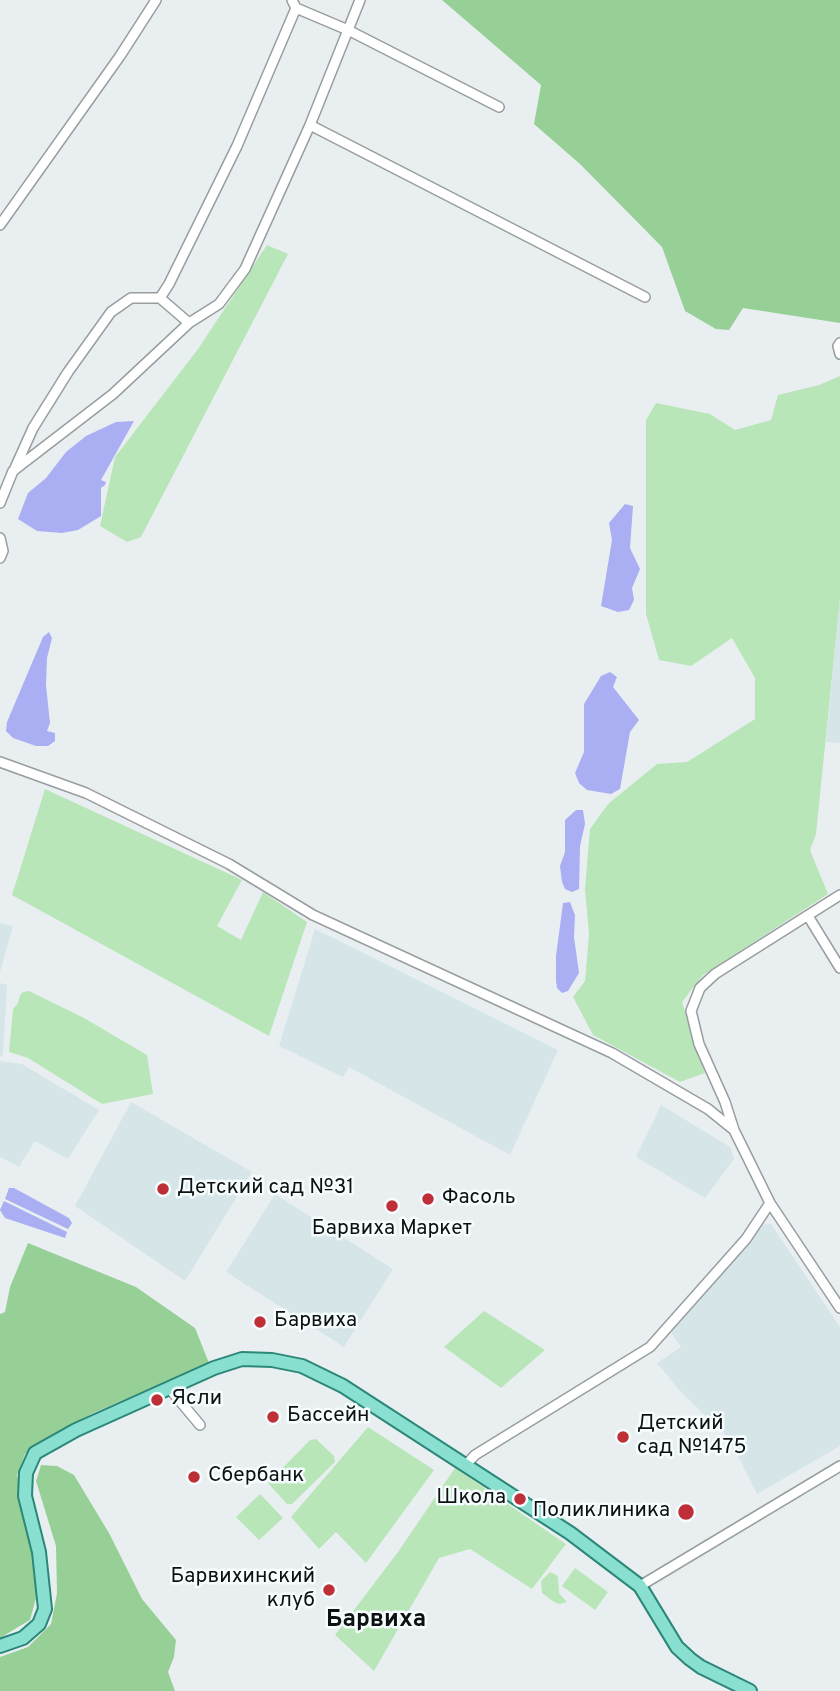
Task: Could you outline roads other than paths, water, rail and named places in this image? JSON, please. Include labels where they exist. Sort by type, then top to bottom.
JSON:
[{"type":"main road","points":[[0,1646],[23,1638],[39,1624],[45,1609],[39,1552],[26,1496],[26,1473],[35,1453],[76,1430],[214,1368],[242,1359],[272,1360],[302,1366],[343,1386],[570,1533],[640,1586],[677,1647],[701,1667],[750,1691]]},
{"type":"street","points":[[0,225],[121,56],[156,0]]},
{"type":"street","points":[[13,471],[113,394],[189,323],[219,304],[244,269],[310,125],[360,0]]},
{"type":"street","points":[[160,298],[237,146],[294,4],[499,107]]},
{"type":"street","points":[[310,125],[645,297]]},
{"type":"street","points":[[0,503],[33,428],[68,372],[111,312],[131,298],[160,298],[189,323]]},
{"type":"street","points":[[840,343],[840,354]]},
{"type":"street","points":[[0,538],[3,551],[0,558]]},
{"type":"street","points":[[0,762],[86,793],[229,864],[313,915],[612,1053],[708,1110],[734,1130]]},
{"type":"street","points":[[840,895],[715,974],[700,988],[691,1011],[699,1044],[725,1102],[734,1130],[770,1203],[840,1308]]},
{"type":"street","points":[[808,916],[840,968]]},
{"type":"street","points":[[465,1466],[475,1455],[650,1347],[746,1239],[770,1203]]},
{"type":"street","points":[[169,1388],[200,1425]]},
{"type":"street","points":[[640,1586],[840,1466]]},
{"type":"water","points":[[134,421],[101,480],[106,482],[101,488],[101,516],[78,530],[62,533],[37,531],[18,519],[28,493],[46,478],[66,452],[86,436],[116,422]]},
{"type":"water","points":[[625,504],[633,506],[630,548],[640,569],[632,588],[634,600],[629,610],[618,612],[601,606],[612,540],[609,523]]},
{"type":"water","points":[[49,632],[52,638],[47,658],[46,685],[50,723],[47,731],[55,733],[55,741],[48,746],[36,746],[13,738],[6,731],[7,722],[43,637]]},
{"type":"water","points":[[610,672],[617,677],[613,687],[639,720],[630,732],[620,789],[611,794],[587,790],[579,783],[575,773],[584,752],[584,704],[601,676]]},
{"type":"water","points":[[576,810],[583,810],[585,824],[580,846],[579,889],[572,892],[565,889],[560,866],[565,852],[565,820]]},
{"type":"water","points":[[570,902],[575,915],[574,937],[579,973],[568,991],[562,993],[557,988],[556,956],[563,903]]},
{"type":"water","points":[[9,1188],[14,1188],[69,1218],[72,1223],[68,1229],[5,1199]]},
{"type":"water","points":[[4,1201],[67,1232],[65,1238],[5,1218],[0,1210]]},
{"type":"place","name":"Детский сад №31","points":[[163,1189]]},
{"type":"place","name":"Фасоль","points":[[428,1199]]},
{"type":"place","name":"Барвиха Маркет","points":[[392,1206]]},
{"type":"place","name":"Барвиха","points":[[260,1322]]},
{"type":"place","name":"Ясли","points":[[157,1400]]},
{"type":"place","name":"Бассейн","points":[[273,1417]]},
{"type":"place","name":"Детский сад №1475","points":[[623,1437]]},
{"type":"place","name":"Сбербанк","points":[[194,1477]]},
{"type":"place","name":"Школа","points":[[520,1499]]},
{"type":"place","name":"Поликлиника","points":[[686,1512]]},
{"type":"place","name":"Барвихинский клуб","points":[[329,1590]]},
{"type":"district","name":"Барвиха","points":[[376,1621]]}]
